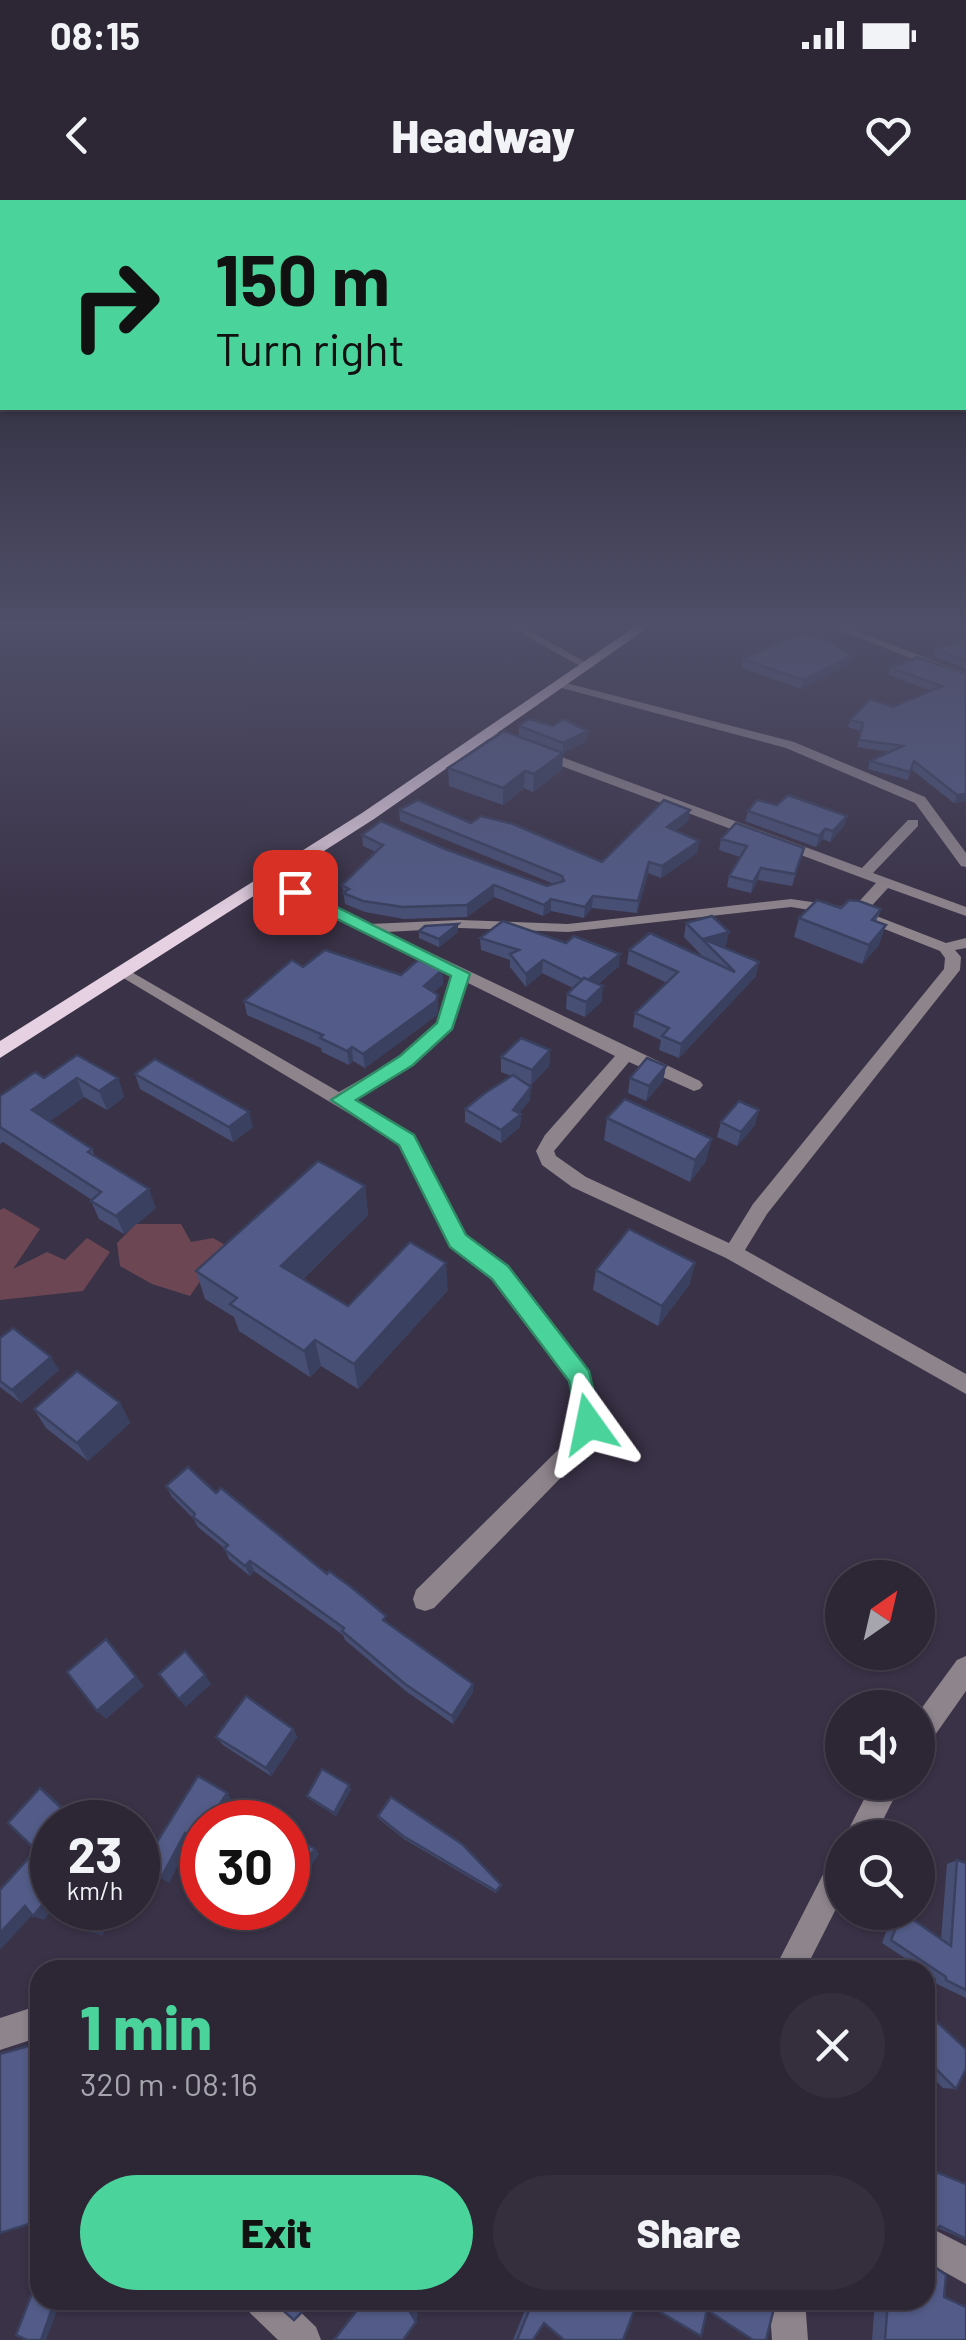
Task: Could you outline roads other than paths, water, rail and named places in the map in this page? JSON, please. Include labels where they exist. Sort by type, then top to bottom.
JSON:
[{"type":"main road","points":[[0,1051],[269,880],[376,820],[509,722]]},
{"type":"street","points":[[702,722],[790,745],[920,800],[966,863]]},
{"type":"street","points":[[490,735],[966,912]]},
{"type":"street","points":[[863,875],[914,823]]},
{"type":"street","points":[[269,880],[694,1085]]},
{"type":"street","points":[[858,913],[884,883]]},
{"type":"street","points":[[369,928],[460,924],[568,928],[790,903],[858,913],[945,948],[953,957],[952,970],[760,1209],[733,1253]]},
{"type":"street","points":[[945,948],[966,942]]},
{"type":"street","points":[[123,973],[407,1140],[458,1240],[500,1272],[580,1378],[589,1424],[572,1451],[426,1599]]},
{"type":"street","points":[[340,1100],[406,1061],[445,1025],[461,974]]},
{"type":"street","points":[[626,1054],[551,1140],[545,1150],[548,1160],[579,1182],[733,1253],[966,1385]]},
{"type":"street","points":[[935,1711],[966,1668]]},
{"type":"street","points":[[794,1960],[825,1899]]},
{"type":"street","points":[[0,2034],[30,2024]]},
{"type":"street","points":[[935,2248],[966,2266]]},
{"type":"street","points":[[273,2310],[303,2340]]},
{"type":"street","points":[[788,2310],[790,2340]]}]
